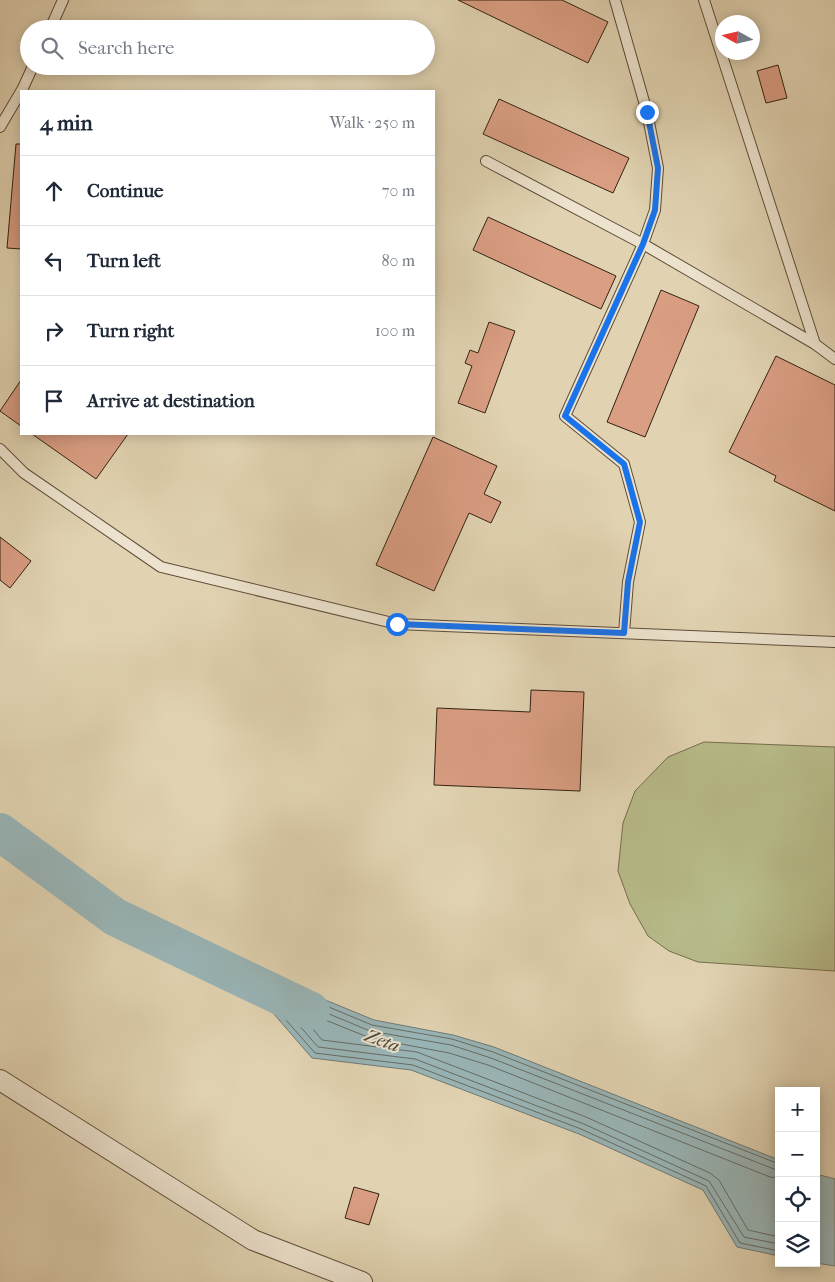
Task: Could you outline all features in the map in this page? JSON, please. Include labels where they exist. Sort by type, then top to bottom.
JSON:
[{"type":"street","points":[[0,1080],[253,1240],[362,1282]]},
{"type":"lane","points":[[54,20],[62,0]]},
{"type":"lane","points":[[615,0],[647,112],[658,168],[655,210],[643,244],[565,416],[624,464],[640,522],[628,582],[624,633]]},
{"type":"lane","points":[[704,0],[815,344]]},
{"type":"lane","points":[[22,90],[29,75]]},
{"type":"lane","points":[[0,127],[20,93]]},
{"type":"lane","points":[[486,161],[643,244],[815,344],[835,358]]},
{"type":"lane","points":[[0,449],[24,473],[161,567],[397,624],[835,642]]},
{"type":"green space","points":[[704,742],[835,747],[835,971],[698,962],[669,951],[648,936],[630,904],[618,871],[623,823],[635,791],[668,757]]},
{"type":"water","points":[[272,978],[374,1020],[453,1035],[494,1047],[775,1158],[775,1255],[737,1247],[703,1190],[579,1134],[411,1070],[312,1058],[267,1006],[265,990]]},
{"type":"water","points":[[820,1175],[835,1179],[835,1266],[820,1264]]},
{"type":"building","points":[[458,0],[562,0],[608,22],[588,63]]},
{"type":"building","points":[[778,65],[787,98],[766,103],[757,71]]},
{"type":"building","points":[[499,99],[629,158],[613,193],[483,134]]},
{"type":"building","points":[[16,144],[20,144],[20,249],[7,248]]},
{"type":"building","points":[[488,217],[616,276],[601,309],[473,250]]},
{"type":"building","points":[[661,290],[699,306],[645,437],[607,422]]},
{"type":"building","points":[[489,322],[515,331],[485,413],[458,403],[472,366],[465,363],[470,350],[478,353]]},
{"type":"building","points":[[776,356],[835,385],[835,511],[774,481],[776,476],[729,452]]},
{"type":"building","points":[[20,381],[20,425],[0,411]]},
{"type":"building","points":[[33,435],[127,435],[96,479]]},
{"type":"building","points":[[433,437],[497,466],[484,494],[501,502],[491,523],[469,513],[434,591],[376,565]]},
{"type":"building","points":[[0,537],[31,561],[10,588],[0,580]]},
{"type":"building","points":[[531,690],[584,692],[580,791],[434,785],[437,708],[530,712]]},
{"type":"building","points":[[354,1187],[379,1194],[369,1225],[345,1218]]},
{"type":"waterway","name":"Zeta","points":[[0,832],[115,917],[311,1011]]},
{"type":"route","points":[[397,624],[624,633],[628,582],[640,522],[624,464],[565,416],[643,244],[655,210],[658,168],[647,112]]}]
